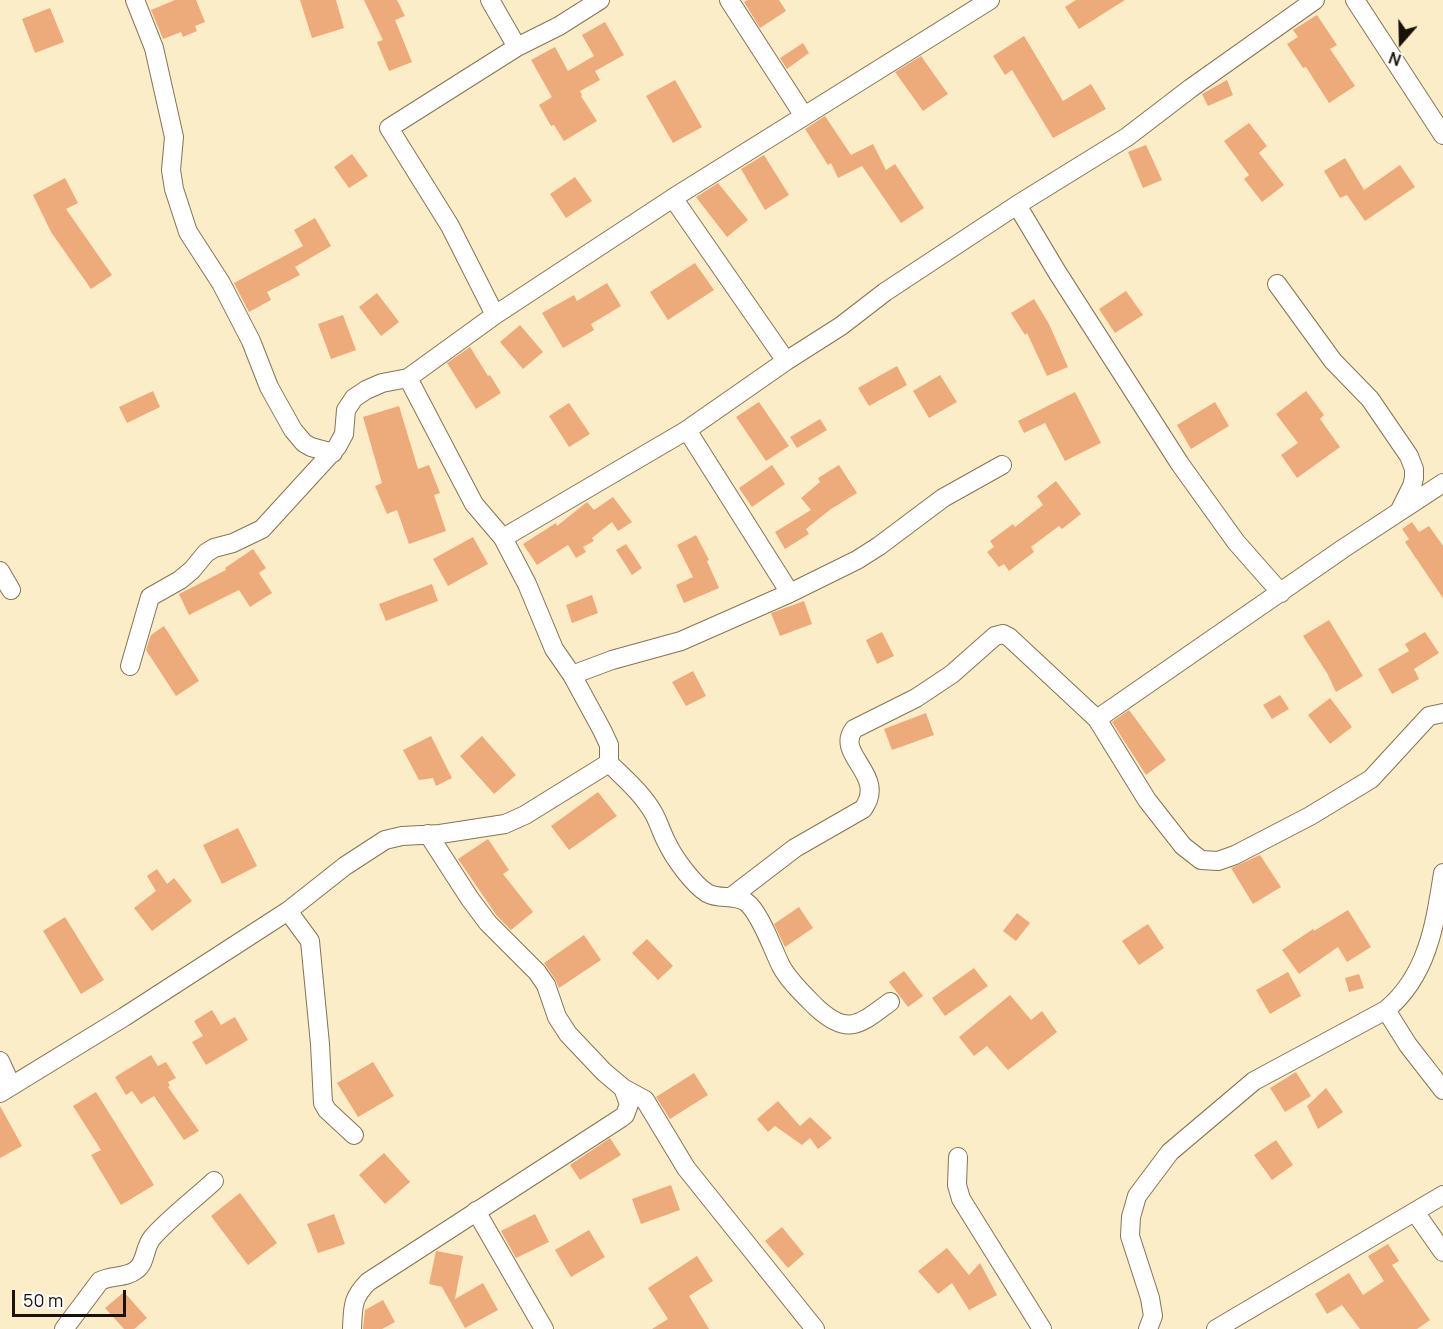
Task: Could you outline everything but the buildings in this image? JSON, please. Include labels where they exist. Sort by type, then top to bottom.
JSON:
[{"type":"street","points":[[135,0],[154,48],[174,136],[171,170],[174,189],[188,232],[221,283],[251,341],[268,387],[293,429],[304,443],[333,453]]},
{"type":"street","points":[[490,0],[517,46]]},
{"type":"street","points":[[495,315],[450,226],[389,128],[517,46],[559,26],[600,0]]},
{"type":"street","points":[[729,0],[804,116]]},
{"type":"street","points":[[502,538],[687,430],[841,326],[885,292],[1017,205],[1127,137],[1191,88],[1315,0]]},
{"type":"street","points":[[1355,0],[1440,123]]},
{"type":"street","points":[[130,666],[150,597],[180,580],[206,553],[214,548],[248,537],[262,529],[333,453],[344,434],[346,410],[354,398],[382,382],[408,378],[495,315],[673,198],[986,1]]},
{"type":"street","points":[[673,198],[786,361]]},
{"type":"street","points":[[1017,205],[1057,272],[1180,464],[1236,542],[1281,593]]},
{"type":"street","points":[[1277,284],[1333,361],[1370,399],[1409,456],[1414,469],[1414,478],[1399,511]]},
{"type":"street","points":[[408,378],[474,504],[502,538],[527,584],[554,649],[572,675],[609,745],[609,763],[645,799],[672,853],[706,892],[718,897],[731,897],[746,902],[762,925],[788,977],[830,1020],[846,1024],[863,1021],[890,1002]]},
{"type":"street","points":[[687,430],[790,593]]},
{"type":"street","points":[[572,675],[612,660],[681,641],[790,593],[857,560],[943,498],[1002,465]]},
{"type":"street","points":[[1097,719],[1443,483]]},
{"type":"street","points":[[0,571],[10,590]]},
{"type":"street","points":[[731,897],[795,848],[863,809],[869,801],[870,785],[865,771],[848,743],[849,736],[854,729],[916,698],[952,674],[994,636],[1003,634],[1009,637],[1097,719],[1147,800],[1183,846],[1201,860],[1218,861],[1235,855],[1310,816],[1371,779],[1429,716],[1443,713]]},
{"type":"street","points":[[0,1061],[5,1089],[123,1017],[288,911],[345,866],[384,840],[402,836],[482,829],[505,824],[525,815],[609,763]]},
{"type":"street","points":[[428,834],[488,923],[537,972],[546,985],[557,1017],[568,1034],[604,1072],[623,1088],[645,1100],[686,1168],[814,1329]]},
{"type":"street","points":[[1148,1329],[1153,1316],[1150,1298],[1130,1236],[1131,1217],[1137,1196],[1170,1152],[1254,1081],[1386,1010],[1401,997],[1422,964],[1437,912],[1443,873]]},
{"type":"street","points":[[288,911],[310,941],[323,1103],[327,1110],[354,1135]]},
{"type":"street","points":[[1386,1010],[1408,1045],[1443,1090]]},
{"type":"street","points":[[352,1329],[353,1304],[358,1292],[368,1282],[625,1115],[629,1104],[623,1088]]},
{"type":"street","points":[[958,1157],[957,1185],[961,1199],[1042,1329]]},
{"type":"street","points":[[64,1329],[100,1281],[131,1274],[138,1269],[151,1239],[214,1181]]},
{"type":"street","points":[[1216,1329],[1443,1195]]},
{"type":"street","points":[[476,1211],[544,1329]]},
{"type":"street","points":[[1415,1212],[1443,1252]]}]
